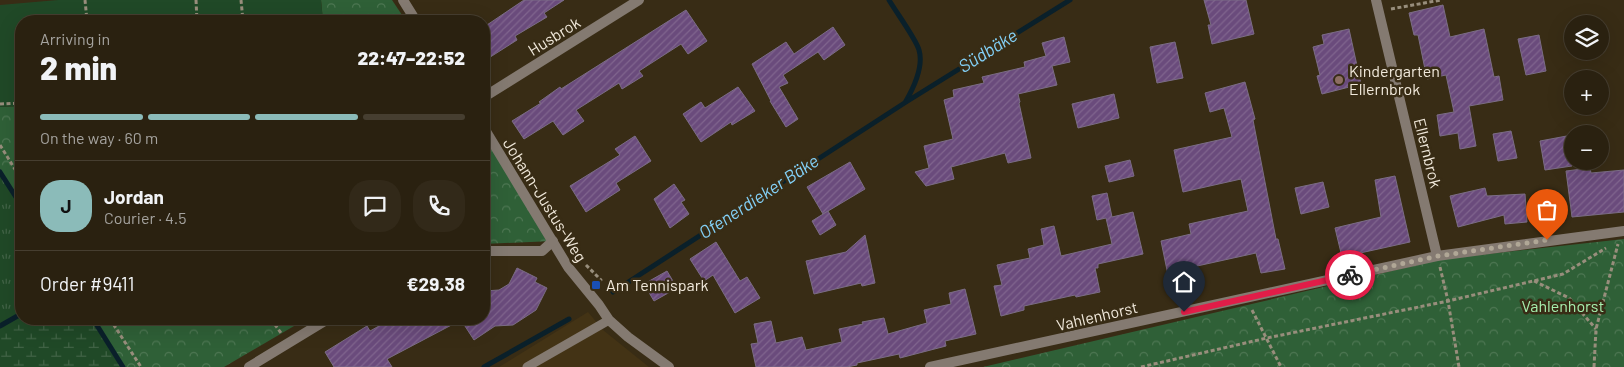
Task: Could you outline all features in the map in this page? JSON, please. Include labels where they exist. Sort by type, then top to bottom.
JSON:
[{"type":"street","points":[[403,0],[412,15]]},
{"type":"street","name":"Husbrok","points":[[490,93],[639,0]]},
{"type":"street","name":"Ellernbrok","points":[[1376,0],[1438,256]]},
{"type":"street","name":"Johann-Justus-Weg","points":[[490,138],[568,267],[609,320],[628,337],[670,367]]},
{"type":"street","name":"Vahlenhorst","points":[[930,367],[1438,256],[1624,231]]},
{"type":"street","points":[[490,251],[542,251],[553,242]]},
{"type":"street","points":[[249,367],[318,325]]},
{"type":"lane","points":[[527,367],[609,320]]},
{"type":"path","points":[[85,0],[86,15]]},
{"type":"path","points":[[196,0],[197,15]]},
{"type":"path","points":[[241,0],[242,15]]},
{"type":"path","points":[[1378,12],[1441,0]]},
{"type":"path","points":[[0,104],[15,103]]},
{"type":"path","points":[[0,145],[15,169]]},
{"type":"path","points":[[1141,367],[1267,338],[1448,301],[1563,274],[1618,241],[1596,329],[1594,367]]},
{"type":"path","points":[[1438,256],[1459,367]]},
{"type":"path","points":[[1533,281],[1568,298],[1596,329]]},
{"type":"path","points":[[1245,298],[1281,367]]},
{"type":"path","points":[[114,325],[141,367]]},
{"type":"shaded area","points":[[588,312],[603,330],[649,367],[499,367]]},
{"type":"green space","points":[[58,0],[321,0],[322,15],[15,15],[15,106],[0,107],[0,5]]},
{"type":"green space","points":[[321,0],[392,0],[402,15],[322,15]]},
{"type":"green space","points":[[15,106],[15,199],[0,175],[0,107]]},
{"type":"green space","points":[[490,147],[553,241],[490,244]]},
{"type":"green space","points":[[0,165],[15,190],[15,317],[0,326]]},
{"type":"green space","name":"Vahlenhorst","points":[[1624,239],[1624,367],[983,367],[1443,259]]},
{"type":"green space","points":[[15,317],[15,325],[97,325],[123,367],[0,367],[0,326]]},
{"type":"green space","points":[[96,325],[296,325],[224,367],[122,367]]},
{"type":"building","points":[[524,0],[564,0],[544,13],[547,17],[515,36],[517,40],[490,57],[490,23]]},
{"type":"building","points":[[1204,0],[1246,0],[1254,34],[1212,44],[1208,25],[1211,25]]},
{"type":"building","points":[[1443,5],[1450,37],[1484,29],[1494,77],[1499,76],[1503,100],[1469,106],[1476,146],[1460,149],[1458,133],[1440,136],[1437,115],[1454,112],[1446,75],[1427,79],[1418,35],[1414,35],[1409,13]]},
{"type":"building","points":[[686,10],[707,41],[688,54],[681,44],[639,71],[643,76],[622,89],[619,83],[576,110],[584,121],[563,135],[553,121],[524,139],[512,121],[541,103],[539,102],[560,87],[561,89]]},
{"type":"building","points":[[833,27],[845,45],[824,60],[818,52],[783,75],[788,83],[779,87],[798,119],[786,127],[770,101],[752,64],[786,42],[794,54]]},
{"type":"building","points":[[1349,29],[1361,84],[1322,94],[1317,76],[1320,75],[1313,47],[1324,44],[1322,35]]},
{"type":"building","points":[[1539,35],[1546,71],[1526,75],[1518,39]]},
{"type":"building","points":[[1064,37],[1070,62],[1052,66],[1057,85],[1018,94],[1031,158],[1008,163],[1005,153],[951,167],[954,179],[926,186],[915,172],[929,168],[924,146],[953,139],[944,100],[954,97],[953,90],[984,83],[982,77],[1025,67],[1024,62],[1046,56],[1042,43]]},
{"type":"building","points":[[1175,42],[1183,78],[1157,83],[1150,47]]},
{"type":"building","points":[[1245,82],[1255,119],[1253,120],[1276,239],[1278,239],[1285,269],[1261,273],[1256,253],[1188,268],[1188,270],[1168,275],[1161,241],[1191,234],[1189,224],[1248,211],[1241,179],[1183,192],[1174,150],[1232,137],[1224,108],[1210,112],[1205,93]]},
{"type":"building","points":[[738,87],[755,111],[732,125],[731,122],[701,142],[683,114],[701,102],[705,108]]},
{"type":"building","points":[[1114,94],[1119,118],[1078,128],[1072,104]]},
{"type":"building","points":[[1511,131],[1517,158],[1498,161],[1493,134]]},
{"type":"building","points":[[635,136],[651,161],[616,183],[620,190],[586,212],[570,186],[620,155],[615,149]]},
{"type":"building","points":[[1564,136],[1564,167],[1545,170],[1540,141]]},
{"type":"building","points":[[1130,160],[1134,176],[1109,182],[1105,166]]},
{"type":"building","points":[[850,162],[865,189],[823,214],[807,187]]},
{"type":"building","points":[[1590,170],[1591,173],[1624,170],[1624,212],[1572,217],[1566,171]]},
{"type":"building","points":[[1395,176],[1410,242],[1342,257],[1335,228],[1381,217],[1375,180]]},
{"type":"building","points":[[1323,182],[1329,207],[1301,214],[1295,188]]},
{"type":"building","points":[[674,184],[685,200],[681,202],[689,214],[670,228],[654,199]]},
{"type":"building","points":[[1485,188],[1487,196],[1525,194],[1527,222],[1505,224],[1504,215],[1458,227],[1450,196]]},
{"type":"building","points":[[1107,193],[1112,217],[1133,212],[1143,254],[1098,264],[1098,268],[1095,268],[1100,292],[1076,297],[1075,295],[1024,306],[1024,310],[1001,316],[994,286],[1002,285],[997,265],[1030,258],[1028,249],[1044,245],[1041,229],[1054,226],[1061,256],[1112,244],[1106,218],[1097,220],[1092,196]]},
{"type":"building","points":[[828,211],[836,225],[820,235],[812,221]]},
{"type":"building","points":[[865,235],[875,283],[862,286],[861,283],[814,294],[806,261],[846,252]]},
{"type":"building","points":[[716,242],[740,281],[747,277],[760,298],[735,313],[713,275],[704,281],[690,259]]},
{"type":"building","points":[[517,268],[537,278],[535,282],[547,288],[536,310],[513,325],[495,326],[474,340],[464,325],[490,325],[490,291],[499,290],[509,284]]},
{"type":"building","points":[[667,271],[677,288],[654,301],[644,284]]},
{"type":"building","points":[[965,289],[976,334],[945,341],[946,346],[900,358],[899,354],[847,367],[756,367],[751,344],[758,343],[754,324],[771,321],[776,343],[802,337],[806,350],[842,342],[839,329],[863,324],[862,322],[884,318],[888,334],[927,323],[924,310],[951,304],[949,293]]},
{"type":"building","points":[[381,325],[452,325],[387,359],[392,367],[334,367],[325,352],[367,326],[370,331]]},
{"type":"waterway","points":[[889,0],[919,50],[919,70],[906,101]]},
{"type":"waterway","name":"Ofenerdieker Bäke","points":[[613,292],[906,102],[1070,0]]},
{"type":"waterway","points":[[0,172],[15,196]]},
{"type":"waterway","points":[[0,326],[15,317]]},
{"type":"waterway","name":"Ofenerdieker Bäke","points":[[484,367],[569,319]]},
{"type":"waterway","points":[[97,325],[123,367]]},
{"type":"way so far","points":[[1350,275],[1438,256],[1547,240]]},
{"type":"place","name":"Kindergarten Ellernbrok","points":[[1339,80]]},
{"type":"place","name":"Am Tennispark","points":[[596,285]]},
{"type":"route","points":[[1184,312],[1350,275]]},
{"type":"water label","name":"Südbäke","points":[[988,51]]}]
